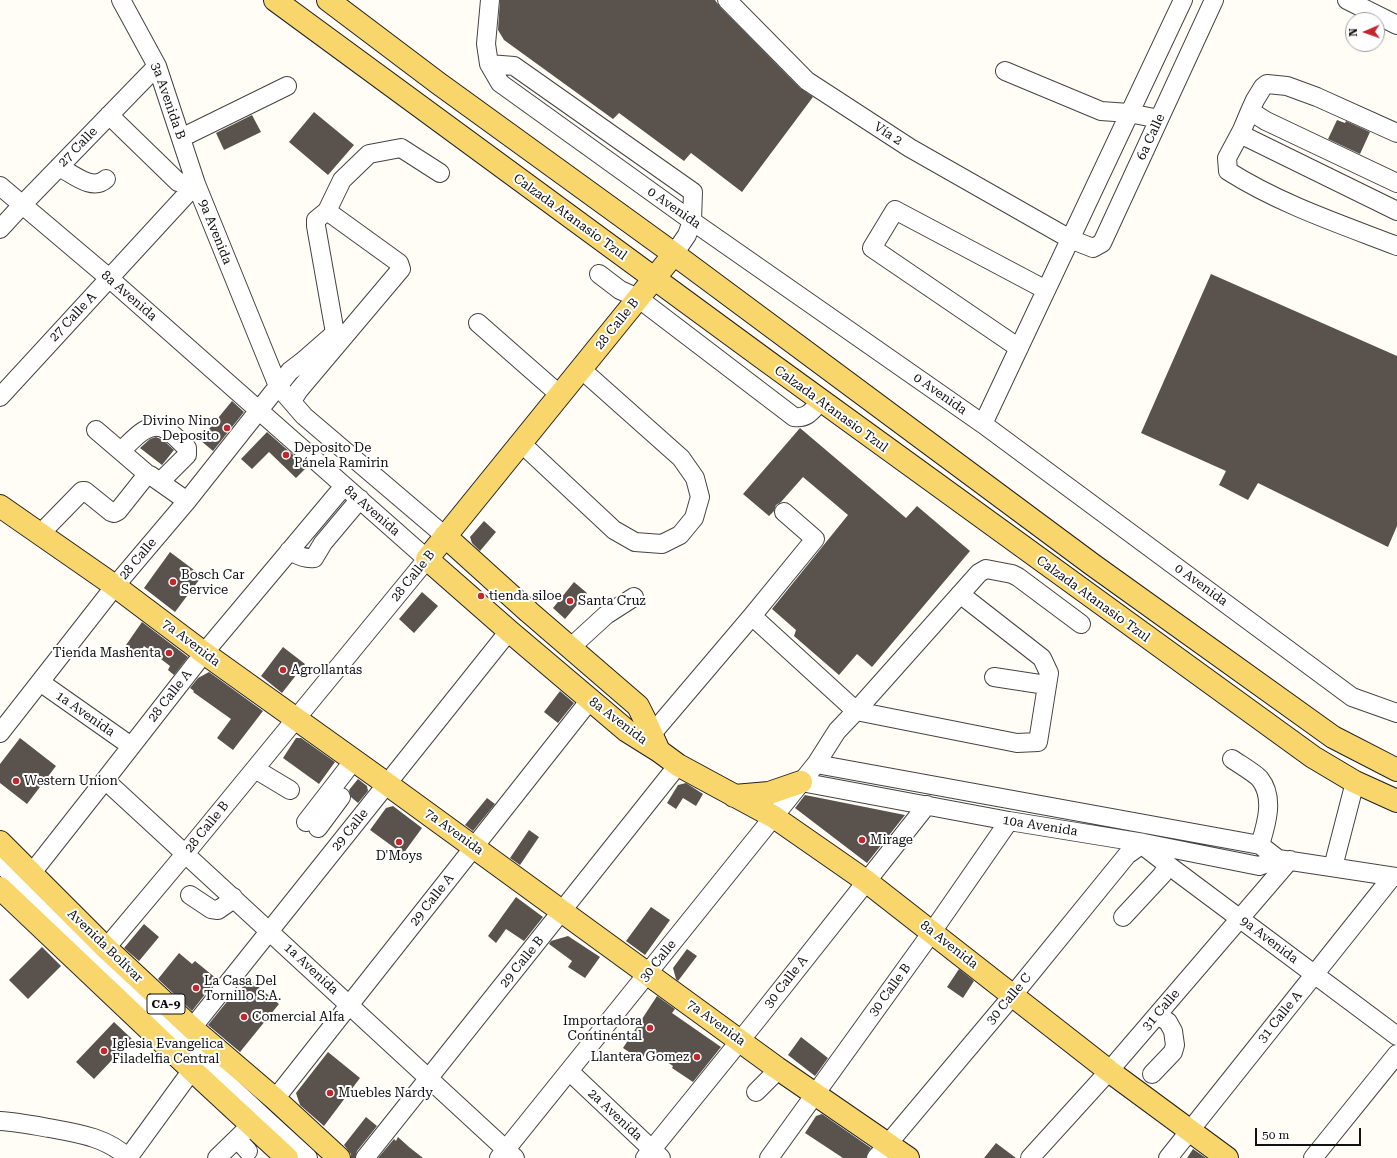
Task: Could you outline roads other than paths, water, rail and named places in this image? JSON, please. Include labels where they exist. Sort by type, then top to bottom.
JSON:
[{"type":"main road","name":"Calzada Atanasio Tzul","points":[[275,0],[1003,534],[1306,752],[1355,782],[1397,802]]},
{"type":"main road","points":[[328,0],[438,83],[674,254],[1093,565],[1333,736],[1397,770]]},
{"type":"main road","name":"28 Calle B","points":[[427,559],[674,254]]},
{"type":"main road","name":"7a Avenida","points":[[0,506],[115,586],[204,653],[815,1095],[881,1151],[908,1158]]},
{"type":"main road","name":"8a Avenida","points":[[445,536],[570,648],[638,706],[652,742]]},
{"type":"main road","name":"8a Avenida","points":[[427,559],[508,631],[627,731],[652,742],[678,765],[774,817],[866,881],[1109,1071],[1227,1158]]},
{"type":"main road","points":[[734,796],[769,793],[801,782]]},
{"type":"main road","name":"Avenida Bolívar","points":[[0,842],[106,948],[192,1028],[275,1099],[338,1158]]},
{"type":"main road","name":"CA-9","points":[[0,888],[192,1070],[245,1138],[284,1157]]},
{"type":"street","name":"3a Avenida B","points":[[121,0],[157,66],[196,184]]},
{"type":"street","name":"0 Avenida","points":[[490,0],[486,44],[490,64],[500,83],[692,221],[983,424],[1352,697],[1397,713]]},
{"type":"street","name":"Vía 2","points":[[727,0],[807,81],[910,148],[1070,239]]},
{"type":"street","points":[[983,424],[1183,0]]},
{"type":"street","name":"6a Calle","points":[[1070,239],[1093,248],[1102,243],[1214,0]]},
{"type":"street","points":[[1347,0],[1397,25]]},
{"type":"street","name":"0 Avenida","points":[[490,64],[514,66],[693,192]]},
{"type":"street","name":"27 Calle","points":[[0,229],[157,66]]},
{"type":"street","points":[[1005,71],[1100,111],[1130,113],[1159,119]]},
{"type":"street","points":[[1397,134],[1317,97],[1287,86],[1267,84],[1263,87],[1255,100],[1240,134],[1227,158],[1228,171],[1240,179],[1286,202],[1397,246]]},
{"type":"street","points":[[181,138],[288,86]]},
{"type":"street","points":[[1250,111],[1266,121],[1397,182]]},
{"type":"street","name":"9a Avenida","points":[[109,116],[178,182],[196,184],[278,386]]},
{"type":"street","points":[[1240,134],[1397,211]]},
{"type":"street","points":[[292,401],[309,378],[401,269],[400,263],[327,211],[342,180],[369,154],[401,148],[440,173]]},
{"type":"street","points":[[59,167],[85,182],[93,184],[102,183],[106,179]]},
{"type":"street","name":"27 Calle A","points":[[0,397],[196,184]]},
{"type":"street","name":"8a Avenida","points":[[0,186],[109,278],[427,559]]},
{"type":"street","name":"28 Calle B","points":[[674,254],[687,235],[692,221],[693,192]]},
{"type":"street","points":[[1019,348],[872,248],[895,210],[1046,290]]},
{"type":"street","name":"28 Calle","points":[[0,733],[115,586],[187,501],[290,370],[335,333],[316,226],[316,220],[327,211]]},
{"type":"street","points":[[599,274],[620,290],[638,298],[794,417],[805,417],[821,401]]},
{"type":"street","points":[[478,323],[560,395]]},
{"type":"street","points":[[295,367],[300,373],[309,378]]},
{"type":"street","points":[[521,443],[614,530],[635,542],[662,544],[680,535],[694,518],[700,496],[695,478],[681,458],[581,369]]},
{"type":"street","name":"8a Avenida","points":[[278,386],[304,416],[445,536]]},
{"type":"street","points":[[121,451],[148,428],[155,426],[163,428],[188,448],[187,455],[160,482]]},
{"type":"street","points":[[96,430],[145,472],[187,501]]},
{"type":"street","points":[[40,534],[82,491],[86,491],[111,512],[114,513],[118,511],[145,477],[145,472]]},
{"type":"street","name":"28 Calle A","points":[[31,874],[204,653],[344,486]]},
{"type":"street","points":[[289,551],[299,556],[314,558],[323,543],[360,500]]},
{"type":"street","points":[[652,742],[815,539],[784,512]]},
{"type":"street","name":"28 Calle B","points":[[106,948],[427,559]]},
{"type":"street","name":"30 Calle","points":[[507,1155],[569,1071],[816,764],[837,731],[979,573],[986,569],[1012,574],[1081,624]]},
{"type":"street","points":[[752,616],[856,711],[1017,743],[1038,742],[1049,673],[1042,658],[960,594]]},
{"type":"street","points":[[570,648],[606,615],[634,597]]},
{"type":"street","name":"29 Calle","points":[[192,1028],[508,631]]},
{"type":"street","points":[[994,677],[1046,685]]},
{"type":"street","name":"1a Avenida","points":[[40,682],[131,746]]},
{"type":"street","name":"29 Calle A","points":[[275,1099],[590,700]]},
{"type":"street","points":[[1232,759],[1260,779],[1268,796],[1267,821],[1260,845]]},
{"type":"street","points":[[312,825],[359,764]]},
{"type":"street","name":"10a Avenida","points":[[816,764],[1260,845],[1284,860]]},
{"type":"street","name":"29 Calle B","points":[[365,1158],[678,765]]},
{"type":"street","points":[[255,769],[290,790]]},
{"type":"street","name":"1a Avenida","points":[[105,780],[429,1078],[507,1155]]},
{"type":"street","name":"10a Avenida","points":[[801,782],[1009,821],[1144,843],[1259,866],[1284,860],[1395,877]]},
{"type":"street","points":[[1333,867],[1355,782]]},
{"type":"street","name":"30 Calle A","points":[[653,1155],[739,1040],[927,805]]},
{"type":"street","name":"30 Calle B","points":[[769,1158],[932,932],[1009,821]]},
{"type":"street","name":"9a Avenida","points":[[1144,843],[1146,848],[1168,865],[1397,1036]]},
{"type":"street","name":"30 Calle C","points":[[881,1151],[1013,995],[1128,855],[1144,843]]},
{"type":"street","name":"31 Calle","points":[[1030,1158],[1109,1071],[1240,919],[1284,860]]},
{"type":"street","points":[[0,863],[186,1047],[308,1158]]},
{"type":"street","points":[[1123,917],[1162,874],[1168,865]]},
{"type":"street","name":"31 Calle A","points":[[1168,1158],[1395,877]]},
{"type":"street","points":[[190,895],[211,909],[218,910],[228,903],[233,897]]},
{"type":"street","points":[[1152,1074],[1173,1052],[1175,1044],[1173,1031],[1168,1022],[1158,1014]]},
{"type":"street","points":[[1313,1158],[1397,1054]]},
{"type":"street","points":[[756,1092],[771,1077],[777,1068]]},
{"type":"street","points":[[0,1121],[15,1122],[78,1133],[102,1141],[121,1151],[128,1158],[192,1070]]},
{"type":"street","name":"2a Avenida","points":[[569,1071],[653,1155]]},
{"type":"street","points":[[217,1158],[245,1138]]},
{"type":"place","name":"Divino Nino Deposito","points":[[227,428]]},
{"type":"place","name":"Deposito De Pánela Ramirin","points":[[286,455]]},
{"type":"place","name":"Bosch Car Service","points":[[173,582]]},
{"type":"place","name":"tienda siloe","points":[[481,596]]},
{"type":"place","name":"Santa Cruz","points":[[570,601]]},
{"type":"place","name":"Tienda Mashenta","points":[[169,653]]},
{"type":"place","name":"Agrollantas","points":[[283,670]]},
{"type":"place","name":"Western Union","points":[[16,781]]},
{"type":"place","name":"Mirage","points":[[862,840]]},
{"type":"place","name":"D'Moys","points":[[399,842]]},
{"type":"place","name":"La Casa Del Tornillo S.A.","points":[[196,988]]},
{"type":"place","name":"Comercial Alfa","points":[[244,1017]]},
{"type":"place","name":"Importadora Continental","points":[[650,1028]]},
{"type":"place","name":"Iglesia Evangelica Filadelfia Central","points":[[104,1051]]},
{"type":"place","name":"Llantera Gomez","points":[[697,1057]]},
{"type":"place","name":"Muebles Nardy","points":[[330,1093]]}]
